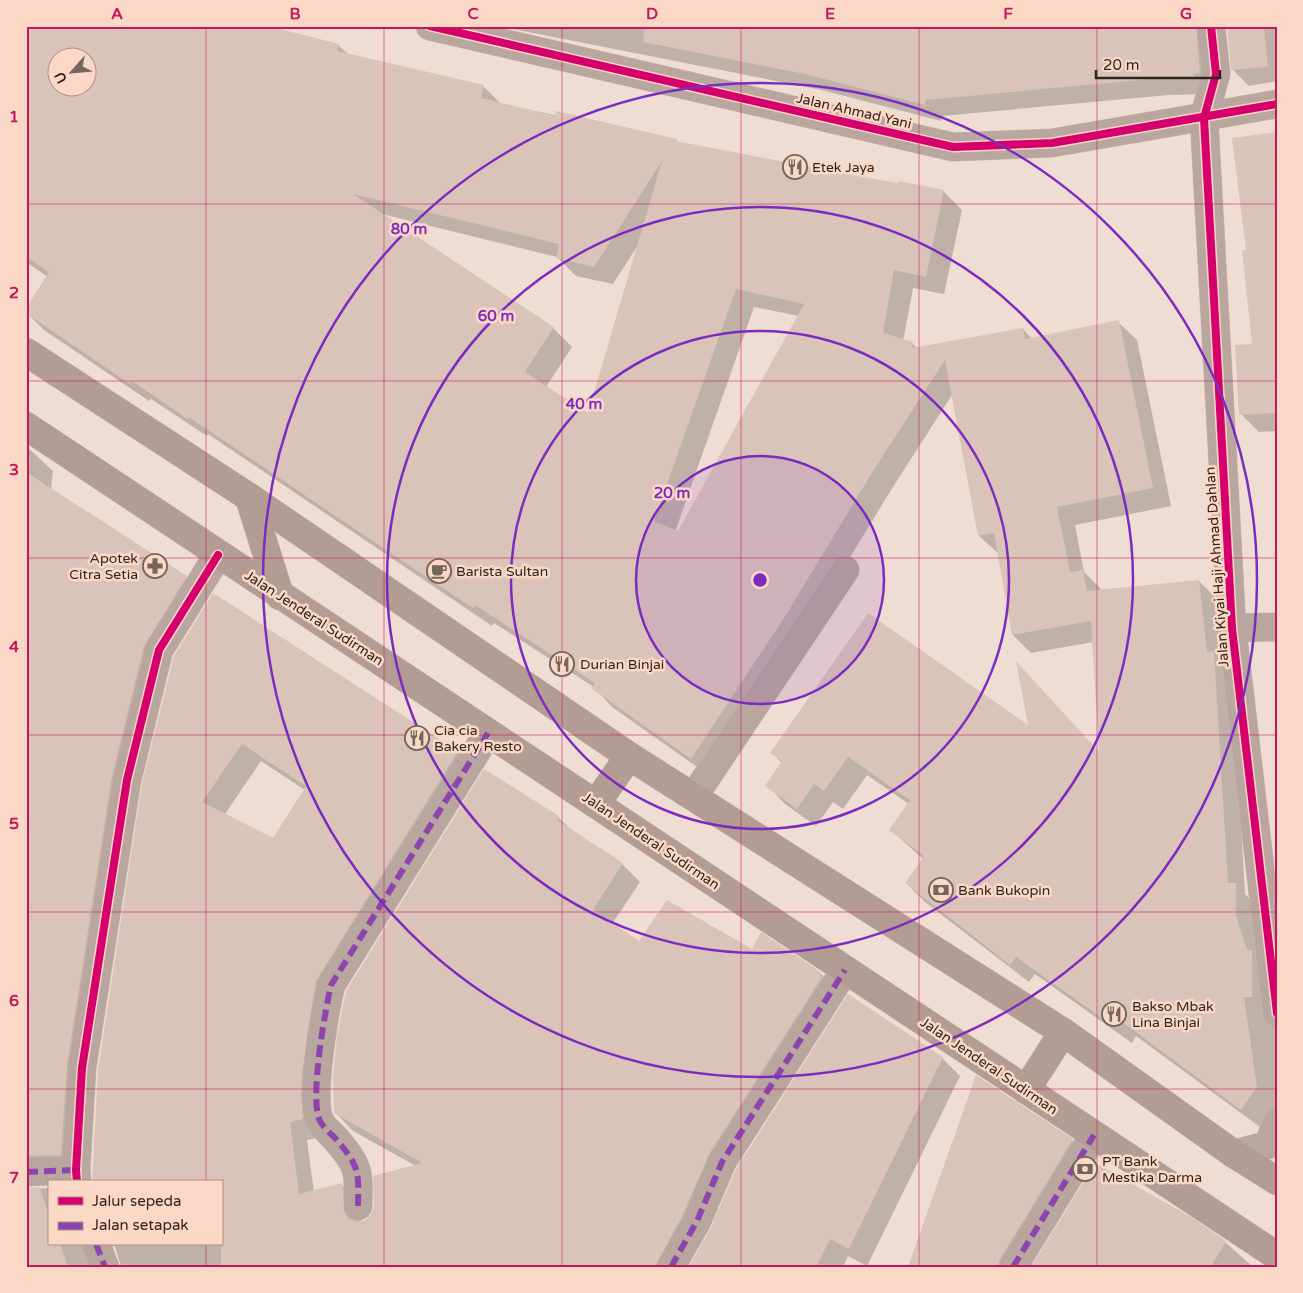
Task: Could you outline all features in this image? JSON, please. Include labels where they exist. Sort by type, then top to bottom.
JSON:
[{"type":"main road","points":[[26,352],[249,497],[629,756],[1062,1032],[1234,1154],[1277,1181]]},
{"type":"main road","name":"Jalan Jenderal Sudirman","points":[[26,426],[1277,1256]]},
{"type":"main road","points":[[249,497],[280,596]]},
{"type":"main road","points":[[596,804],[629,756]]},
{"type":"main road","points":[[1026,1090],[1062,1032]]},
{"type":"street","name":"Jalan Ahmad Yani","points":[[430,26],[953,147],[1052,143],[1277,104]]},
{"type":"street","name":"Jalan Kiyai Haji Ahmad Dahlan","points":[[1211,26],[1216,74],[1204,118],[1232,628],[1277,1013]]},
{"type":"street","points":[[26,1172],[76,1176],[82,1068],[128,780],[159,650],[218,555]]},
{"type":"street","points":[[694,796],[845,570]]},
{"type":"street","points":[[1232,628],[1277,627]]},
{"type":"street","points":[[358,1206],[359,1174],[352,1158],[320,1121],[316,1106],[324,1014],[331,985],[488,733]]},
{"type":"street","points":[[671,1267],[697,1221],[722,1162],[845,970]]},
{"type":"street","points":[[1234,1154],[1268,1145],[1277,1122]]},
{"type":"street","points":[[1013,1267],[1094,1135]]},
{"type":"street","points":[[97,1246],[105,1267]]},
{"type":"building","points":[[26,26],[268,26],[339,44],[337,51],[484,85],[481,98],[555,116],[556,111],[677,139],[676,141],[842,173],[944,190],[926,277],[894,270],[883,333],[913,342],[912,348],[1023,328],[1025,339],[1119,320],[1153,488],[1057,507],[1070,572],[1083,570],[1087,591],[1199,580],[1207,652],[1214,651],[1228,883],[1236,883],[1236,916],[1247,950],[1252,950],[1252,997],[1244,997],[1257,1087],[1241,1110],[1117,1018],[1113,1026],[1016,957],[1010,965],[905,883],[924,856],[889,830],[910,800],[848,757],[824,791],[814,784],[797,809],[765,786],[782,761],[770,753],[868,613],[1028,725],[1016,661],[1099,752],[1091,621],[1012,635],[994,533],[978,536],[945,360],[873,471],[786,615],[691,759],[591,688],[595,683],[475,605],[473,608],[189,417],[188,419],[132,381],[130,384],[26,313],[26,308],[49,272],[26,257]],"holes":[[[662,161],[588,413],[525,372],[554,327],[353,194],[559,244],[556,258],[594,267]],[[736,289],[804,304],[678,531],[654,521]]]},
{"type":"building","points":[[645,26],[1196,26],[1200,73],[1193,74],[1194,78],[1151,79],[926,100],[925,105],[805,74],[643,42]]},
{"type":"building","points":[[1227,26],[1264,26],[1268,67],[1231,70]]},
{"type":"building","points":[[1277,132],[1277,413],[1239,415],[1235,345],[1252,344],[1242,250],[1246,250],[1232,138]]},
{"type":"building","points":[[26,472],[187,576],[144,646],[112,776],[67,1066],[61,1155],[26,1156]]},
{"type":"building","points":[[213,593],[458,751],[316,981],[302,1074],[303,1119],[290,1122],[299,1194],[342,1183],[345,1214],[349,1219],[357,1222],[365,1220],[371,1215],[374,1207],[373,1176],[422,1163],[334,1113],[333,1077],[337,1036],[346,991],[484,769],[559,816],[557,820],[623,863],[593,910],[639,941],[667,900],[752,949],[761,932],[822,973],[820,976],[822,977],[709,1154],[683,1214],[655,1267],[221,1267],[222,1180],[92,1180],[98,1070],[142,783],[174,656]],"holes":[[[242,744],[306,786],[273,838],[202,802]]]},
{"type":"building","points":[[848,994],[943,1057],[849,1249],[830,1239],[816,1267],[689,1267],[711,1227],[736,1169]]},
{"type":"building","points":[[976,1075],[1073,1139],[1000,1259],[997,1267],[908,1267]]},
{"type":"building","points":[[1095,1163],[1191,1217],[1226,1241],[1211,1267],[1031,1267]]},
{"type":"building","points":[[39,1187],[48,1211],[48,1246],[61,1246],[68,1267],[26,1267],[26,1188]]},
{"type":"marked path","points":[[358,1206],[356,1169],[343,1147],[321,1123],[317,1110],[316,1095],[319,1055],[331,985],[488,733]]},
{"type":"marked path","points":[[671,1267],[697,1221],[722,1162],[845,970]]},
{"type":"marked path","points":[[1013,1267],[1094,1135]]},
{"type":"marked path","points":[[26,1172],[76,1170]]},
{"type":"marked path","points":[[97,1246],[105,1267]]},
{"type":"cycle path","points":[[430,26],[953,147],[1052,143],[1277,104]]},
{"type":"cycle path","points":[[1211,26],[1216,74],[1204,118],[1232,628],[1277,1013]]},
{"type":"cycle path","points":[[77,1180],[82,1068],[127,780],[159,650],[218,555]]},
{"type":"place","name":"Etek Jaya","points":[[795,167]]},
{"type":"place","name":"Apotek Citra Setia","points":[[155,566]]},
{"type":"place","name":"Barista Sultan","points":[[439,571]]},
{"type":"place","name":"Durian Binjai","points":[[562,664]]},
{"type":"place","name":"Cia cia Bakery Resto","points":[[417,738]]},
{"type":"place","name":"Bank Bukopin","points":[[941,890]]},
{"type":"place","name":"Bakso Mbak Lina Binjai","points":[[1114,1014]]},
{"type":"place","name":"PT Bank Mestika Darma","points":[[1085,1169]]}]
